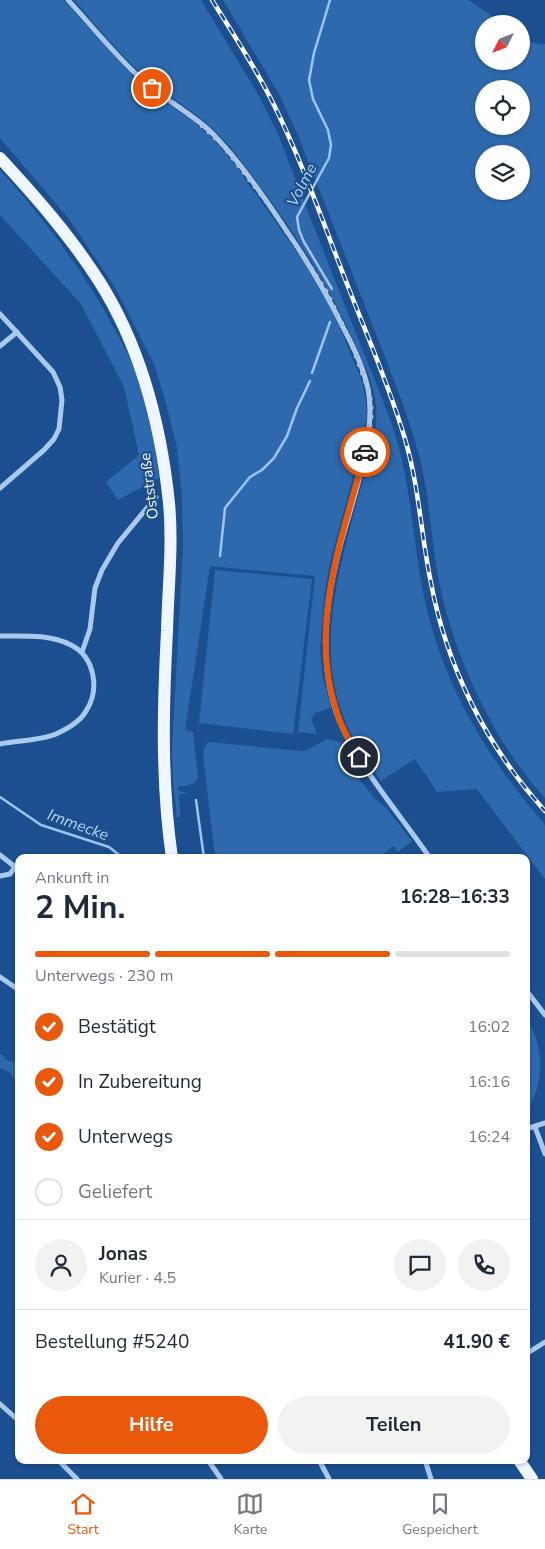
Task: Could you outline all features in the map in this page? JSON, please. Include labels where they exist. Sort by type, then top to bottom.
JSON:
[{"type":"main road","name":"Oststraße","points":[[0,158],[62,229],[100,283],[118,314],[133,349],[148,390],[156,420],[169,503],[169,567],[163,734],[166,807],[172,854]]},
{"type":"main road","points":[[522,1464],[532,1479]]},
{"type":"street","points":[[68,0],[137,75],[201,124],[223,145],[273,210],[313,269],[326,291],[352,345],[368,388],[371,420],[365,452],[335,559],[331,582],[325,638],[330,688],[336,712],[345,733],[366,769],[427,854]]},
{"type":"street","points":[[0,314],[53,372],[60,387],[62,414],[60,429],[54,439],[0,488]]},
{"type":"street","points":[[0,346],[17,332]]},
{"type":"street","points":[[82,652],[90,629],[95,588],[102,570],[118,543],[156,497]]},
{"type":"street","points":[[0,636],[39,637],[71,645],[82,652],[89,662],[93,674],[94,689],[86,713],[78,721],[54,735],[0,744]]},
{"type":"street","points":[[0,855],[15,867]]},
{"type":"street","points":[[0,876],[10,874],[15,870]]},
{"type":"street","points":[[0,977],[15,987]]},
{"type":"street","points":[[530,995],[545,1015]]},
{"type":"street","points":[[530,1128],[545,1123]]},
{"type":"street","points":[[535,1127],[545,1154]]},
{"type":"street","points":[[530,1351],[545,1342]]},
{"type":"street","points":[[0,1404],[15,1418]]},
{"type":"street","points":[[62,1464],[77,1479]]},
{"type":"street","points":[[211,1464],[221,1479]]},
{"type":"street","points":[[321,1464],[328,1479]]},
{"type":"street","points":[[426,1464],[431,1479]]},
{"type":"shaded area","points":[[0,0],[63,0],[133,76],[150,91],[194,122],[215,141],[233,162],[311,272],[336,318],[362,382],[367,418],[363,440],[330,562],[325,591],[320,648],[322,674],[331,708],[315,713],[311,719],[317,734],[298,732],[315,576],[210,566],[185,730],[193,732],[198,776],[195,782],[178,787],[178,790],[187,793],[179,795],[180,817],[177,817],[172,748],[183,547],[182,496],[177,448],[154,364],[116,289],[69,219],[0,138]]},
{"type":"shaded area","points":[[74,0],[201,0],[259,96],[278,134],[395,433],[407,486],[418,563],[433,633],[456,692],[471,721],[505,774],[545,825],[545,879],[530,859],[530,854],[526,854],[477,789],[437,792],[415,759],[381,781],[352,735],[344,718],[336,691],[331,663],[331,635],[338,578],[376,428],[376,406],[369,375],[336,305],[314,265],[241,160],[209,126],[152,83],[112,43]]},
{"type":"shaded area","points":[[223,0],[469,0],[490,15],[475,15],[475,70],[530,70],[530,42],[545,44],[545,798],[525,775],[507,749],[476,692],[463,662],[443,601],[427,494],[412,431],[401,398],[297,133],[279,94]]},
{"type":"shaded area","points":[[0,170],[65,249],[107,314],[141,384],[151,424],[159,478],[118,500],[106,482],[139,455],[124,387],[81,304],[0,215]]},
{"type":"shaded area","points":[[215,570],[312,579],[293,734],[199,723]]},
{"type":"shaded area","points":[[327,739],[340,742],[360,780],[375,799],[386,808],[412,841],[398,852],[393,846],[384,854],[215,854],[203,755],[204,748],[208,742],[307,750]]},
{"type":"shaded area","points":[[530,1025],[537,1041],[540,1065],[537,1089],[530,1105]]},
{"type":"shaded area","points":[[0,1053],[8,1061],[15,1062],[15,1079],[8,1071],[0,1068]]},
{"type":"waterway","name":"Volme","points":[[330,0],[314,53],[309,80],[313,99],[328,130],[331,145],[329,158],[297,217],[299,230],[304,242],[332,289]]},
{"type":"waterway","name":"Volme","points":[[312,373],[330,322]]},
{"type":"waterway","name":"Volme","points":[[220,556],[225,508],[250,477],[262,470],[274,458],[287,436],[297,408],[310,381]]},
{"type":"waterway","name":"Immecke","points":[[0,797],[41,825],[109,847],[118,854]]},
{"type":"waterway","name":"Volme","points":[[196,800],[203,854]]},
{"type":"railway","points":[[212,0],[261,80],[286,129],[386,382],[410,457],[438,615],[459,676],[472,705],[505,760],[545,811]]},
{"type":"way so far","points":[[152,88],[209,130],[223,145],[273,210],[326,291],[352,345],[368,388],[371,420],[365,452]]},
{"type":"route","points":[[359,757],[345,733],[336,712],[326,662],[325,638],[335,559],[365,452]]}]
